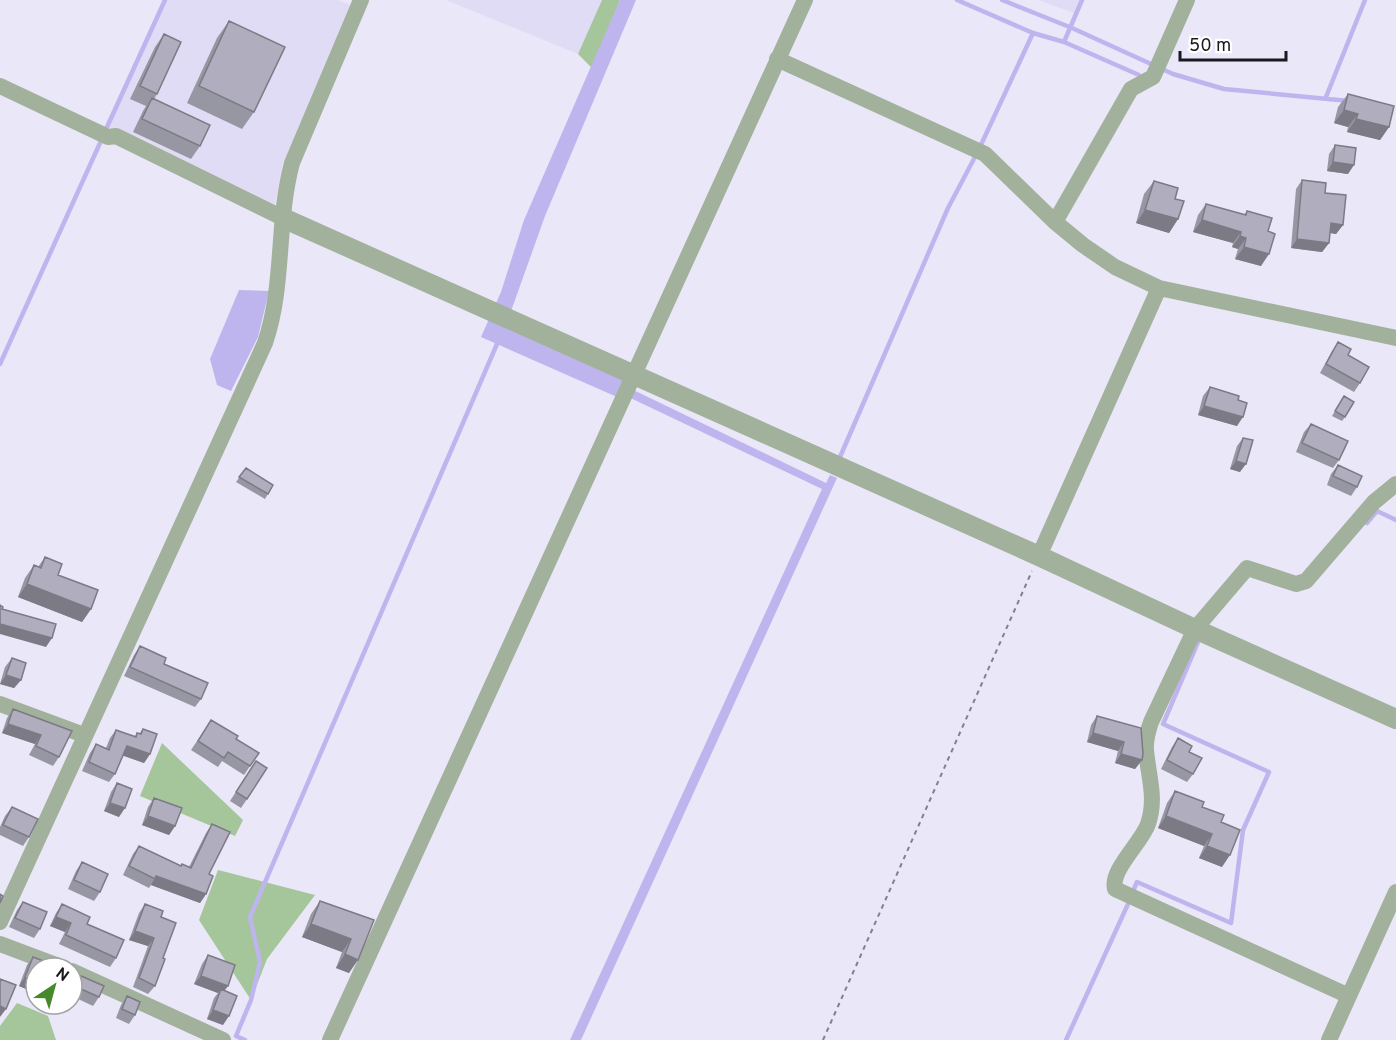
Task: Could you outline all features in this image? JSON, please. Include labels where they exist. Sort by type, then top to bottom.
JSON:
[{"type":"street","points":[[0,922],[265,343],[274,312],[285,190],[292,163],[361,0]]},
{"type":"street","points":[[330,1040],[805,0]]},
{"type":"street","points":[[1055,222],[1131,89],[1153,77],[1187,0]]},
{"type":"street","points":[[777,58],[979,151],[1083,245],[1114,267],[1159,288],[1396,338]]},
{"type":"street","points":[[0,86],[108,136],[116,136],[283,218],[1040,556],[1195,629],[1396,719]]},
{"type":"street","points":[[1040,556],[1159,288]]},
{"type":"street","points":[[1349,996],[1114,889],[1113,884],[1124,861],[1148,826],[1152,809],[1146,749],[1151,722],[1195,629],[1247,568],[1296,584],[1306,581],[1374,502],[1396,484]]},
{"type":"street","points":[[0,704],[84,735]]},
{"type":"street","points":[[1329,1040],[1396,892]]},
{"type":"street","points":[[0,944],[32,956]]},
{"type":"street","points":[[84,976],[223,1040]]},
{"type":"path","points":[[823,1040],[1040,556]]},
{"type":"shaded area","points":[[165,0],[338,0],[350,5],[282,166],[275,205],[107,127]]},
{"type":"shaded area","points":[[446,0],[602,0],[578,54]]},
{"type":"shaded area","points":[[620,0],[636,0],[545,216],[505,328],[624,381],[623,385],[826,483],[830,475],[837,478],[581,1040],[570,1040],[822,489],[620,393],[617,397],[481,337],[501,292],[524,220]]},
{"type":"shaded area","points":[[1039,0],[1082,0],[1076,14]]},
{"type":"shaded area","points":[[239,290],[269,291],[258,337],[231,391],[217,385],[210,359]]},
{"type":"green space","points":[[602,0],[620,0],[592,68],[578,54]]},
{"type":"green space","points":[[162,743],[243,820],[235,836],[140,796]]},
{"type":"green space","points":[[218,870],[315,895],[267,959],[251,1000],[199,920]]},
{"type":"green space","points":[[17,1003],[24,1006],[24,1016],[48,1016],[56,1040],[0,1040],[0,1026]]},
{"type":"building","points":[[229,21],[285,47],[254,112],[199,86]]},
{"type":"building","points":[[164,34],[181,42],[157,94],[140,86]]},
{"type":"building","points":[[1348,94],[1394,106],[1389,127],[1356,119],[1358,114],[1344,110]]},
{"type":"building","points":[[152,98],[210,125],[200,146],[142,119]]},
{"type":"building","points":[[1335,145],[1356,148],[1354,165],[1333,162]]},
{"type":"building","points":[[1302,180],[1326,183],[1325,193],[1346,195],[1343,225],[1331,223],[1329,243],[1297,239]]},
{"type":"building","points":[[1154,181],[1178,188],[1175,199],[1184,201],[1178,219],[1145,210]]},
{"type":"building","points":[[1206,204],[1246,215],[1247,211],[1272,218],[1268,231],[1275,234],[1269,254],[1244,247],[1246,238],[1240,236],[1241,232],[1202,220]]},
{"type":"building","points":[[1338,342],[1351,349],[1348,355],[1369,367],[1360,383],[1326,364]]},
{"type":"building","points":[[1210,387],[1239,396],[1238,400],[1247,403],[1243,417],[1204,406]]},
{"type":"building","points":[[1344,396],[1354,402],[1345,417],[1335,411]]},
{"type":"building","points":[[1311,424],[1348,441],[1339,460],[1302,443]]},
{"type":"building","points":[[1243,438],[1253,440],[1246,464],[1236,461]]},
{"type":"building","points":[[1338,465],[1362,476],[1357,487],[1333,476]]},
{"type":"building","points":[[246,468],[273,485],[268,494],[239,477]]},
{"type":"building","points":[[45,557],[62,564],[58,575],[98,590],[91,609],[27,584],[34,565],[41,568]]},
{"type":"building","points":[[0,605],[2,609],[56,624],[52,638],[0,624]]},
{"type":"building","points":[[140,646],[166,658],[164,664],[208,683],[201,699],[130,667]]},
{"type":"building","points":[[12,658],[26,663],[21,680],[6,675]]},
{"type":"building","points":[[13,709],[72,731],[59,757],[36,746],[41,735],[8,724]]},
{"type":"building","points":[[1097,716],[1141,728],[1142,760],[1121,754],[1124,742],[1093,733]]},
{"type":"building","points":[[211,720],[238,736],[236,739],[259,753],[250,766],[228,752],[224,758],[198,741]]},
{"type":"building","points":[[143,729],[157,734],[150,754],[127,746],[115,774],[89,762],[96,744],[109,750],[116,730],[136,737],[137,733],[141,734]]},
{"type":"building","points":[[1178,738],[1192,746],[1189,752],[1202,758],[1193,774],[1167,760]]},
{"type":"building","points":[[256,761],[267,768],[247,799],[236,792]]},
{"type":"building","points":[[117,783],[132,789],[125,808],[110,803]]},
{"type":"building","points":[[1175,791],[1204,802],[1202,807],[1224,815],[1221,822],[1240,830],[1230,855],[1207,846],[1212,834],[1166,816]]},
{"type":"building","points":[[154,798],[182,808],[175,826],[148,816]]},
{"type":"building","points":[[12,807],[38,819],[29,837],[3,825]]},
{"type":"building","points":[[212,824],[230,832],[209,874],[213,876],[206,894],[156,876],[155,879],[129,866],[139,846],[181,866],[182,864],[191,868]]},
{"type":"building","points":[[82,862],[108,874],[100,892],[74,880]]},
{"type":"building","points":[[320,901],[374,920],[358,960],[345,954],[351,939],[311,924]]},
{"type":"building","points":[[23,902],[47,912],[40,929],[15,918]]},
{"type":"building","points":[[62,904],[90,917],[87,924],[124,940],[116,958],[66,935],[71,923],[56,917]]},
{"type":"building","points":[[145,904],[163,911],[161,917],[176,923],[155,986],[139,978],[154,938],[135,931]]},
{"type":"building","points":[[208,955],[235,965],[228,986],[201,976]]},
{"type":"building","points":[[84,977],[104,986],[99,997],[84,990]]},
{"type":"building","points":[[0,979],[16,985],[6,1009],[0,1006]]},
{"type":"building","points":[[221,989],[237,996],[229,1016],[213,1010]]},
{"type":"building","points":[[127,996],[140,1002],[135,1015],[122,1009]]},
{"type":"waterway","points":[[107,127],[165,0]]},
{"type":"waterway","points":[[957,0],[1033,33]]},
{"type":"waterway","points":[[1002,0],[1072,28],[1173,74],[1224,89],[1349,101]]},
{"type":"waterway","points":[[980,147],[1033,33],[1064,42],[1082,0]]},
{"type":"waterway","points":[[1326,97],[1365,0]]},
{"type":"waterway","points":[[1064,42],[1139,75]]},
{"type":"waterway","points":[[0,364],[100,143]]},
{"type":"waterway","points":[[840,457],[948,208],[976,155]]},
{"type":"waterway","points":[[245,1040],[236,1036],[251,1000],[260,962],[250,917],[497,344]]},
{"type":"waterway","points":[[1367,523],[1377,511],[1396,520]]},
{"type":"waterway","points":[[1134,889],[1137,882],[1231,923],[1243,830],[1269,772],[1163,724],[1198,642]]},
{"type":"waterway","points":[[1066,1040],[1128,904]]}]
